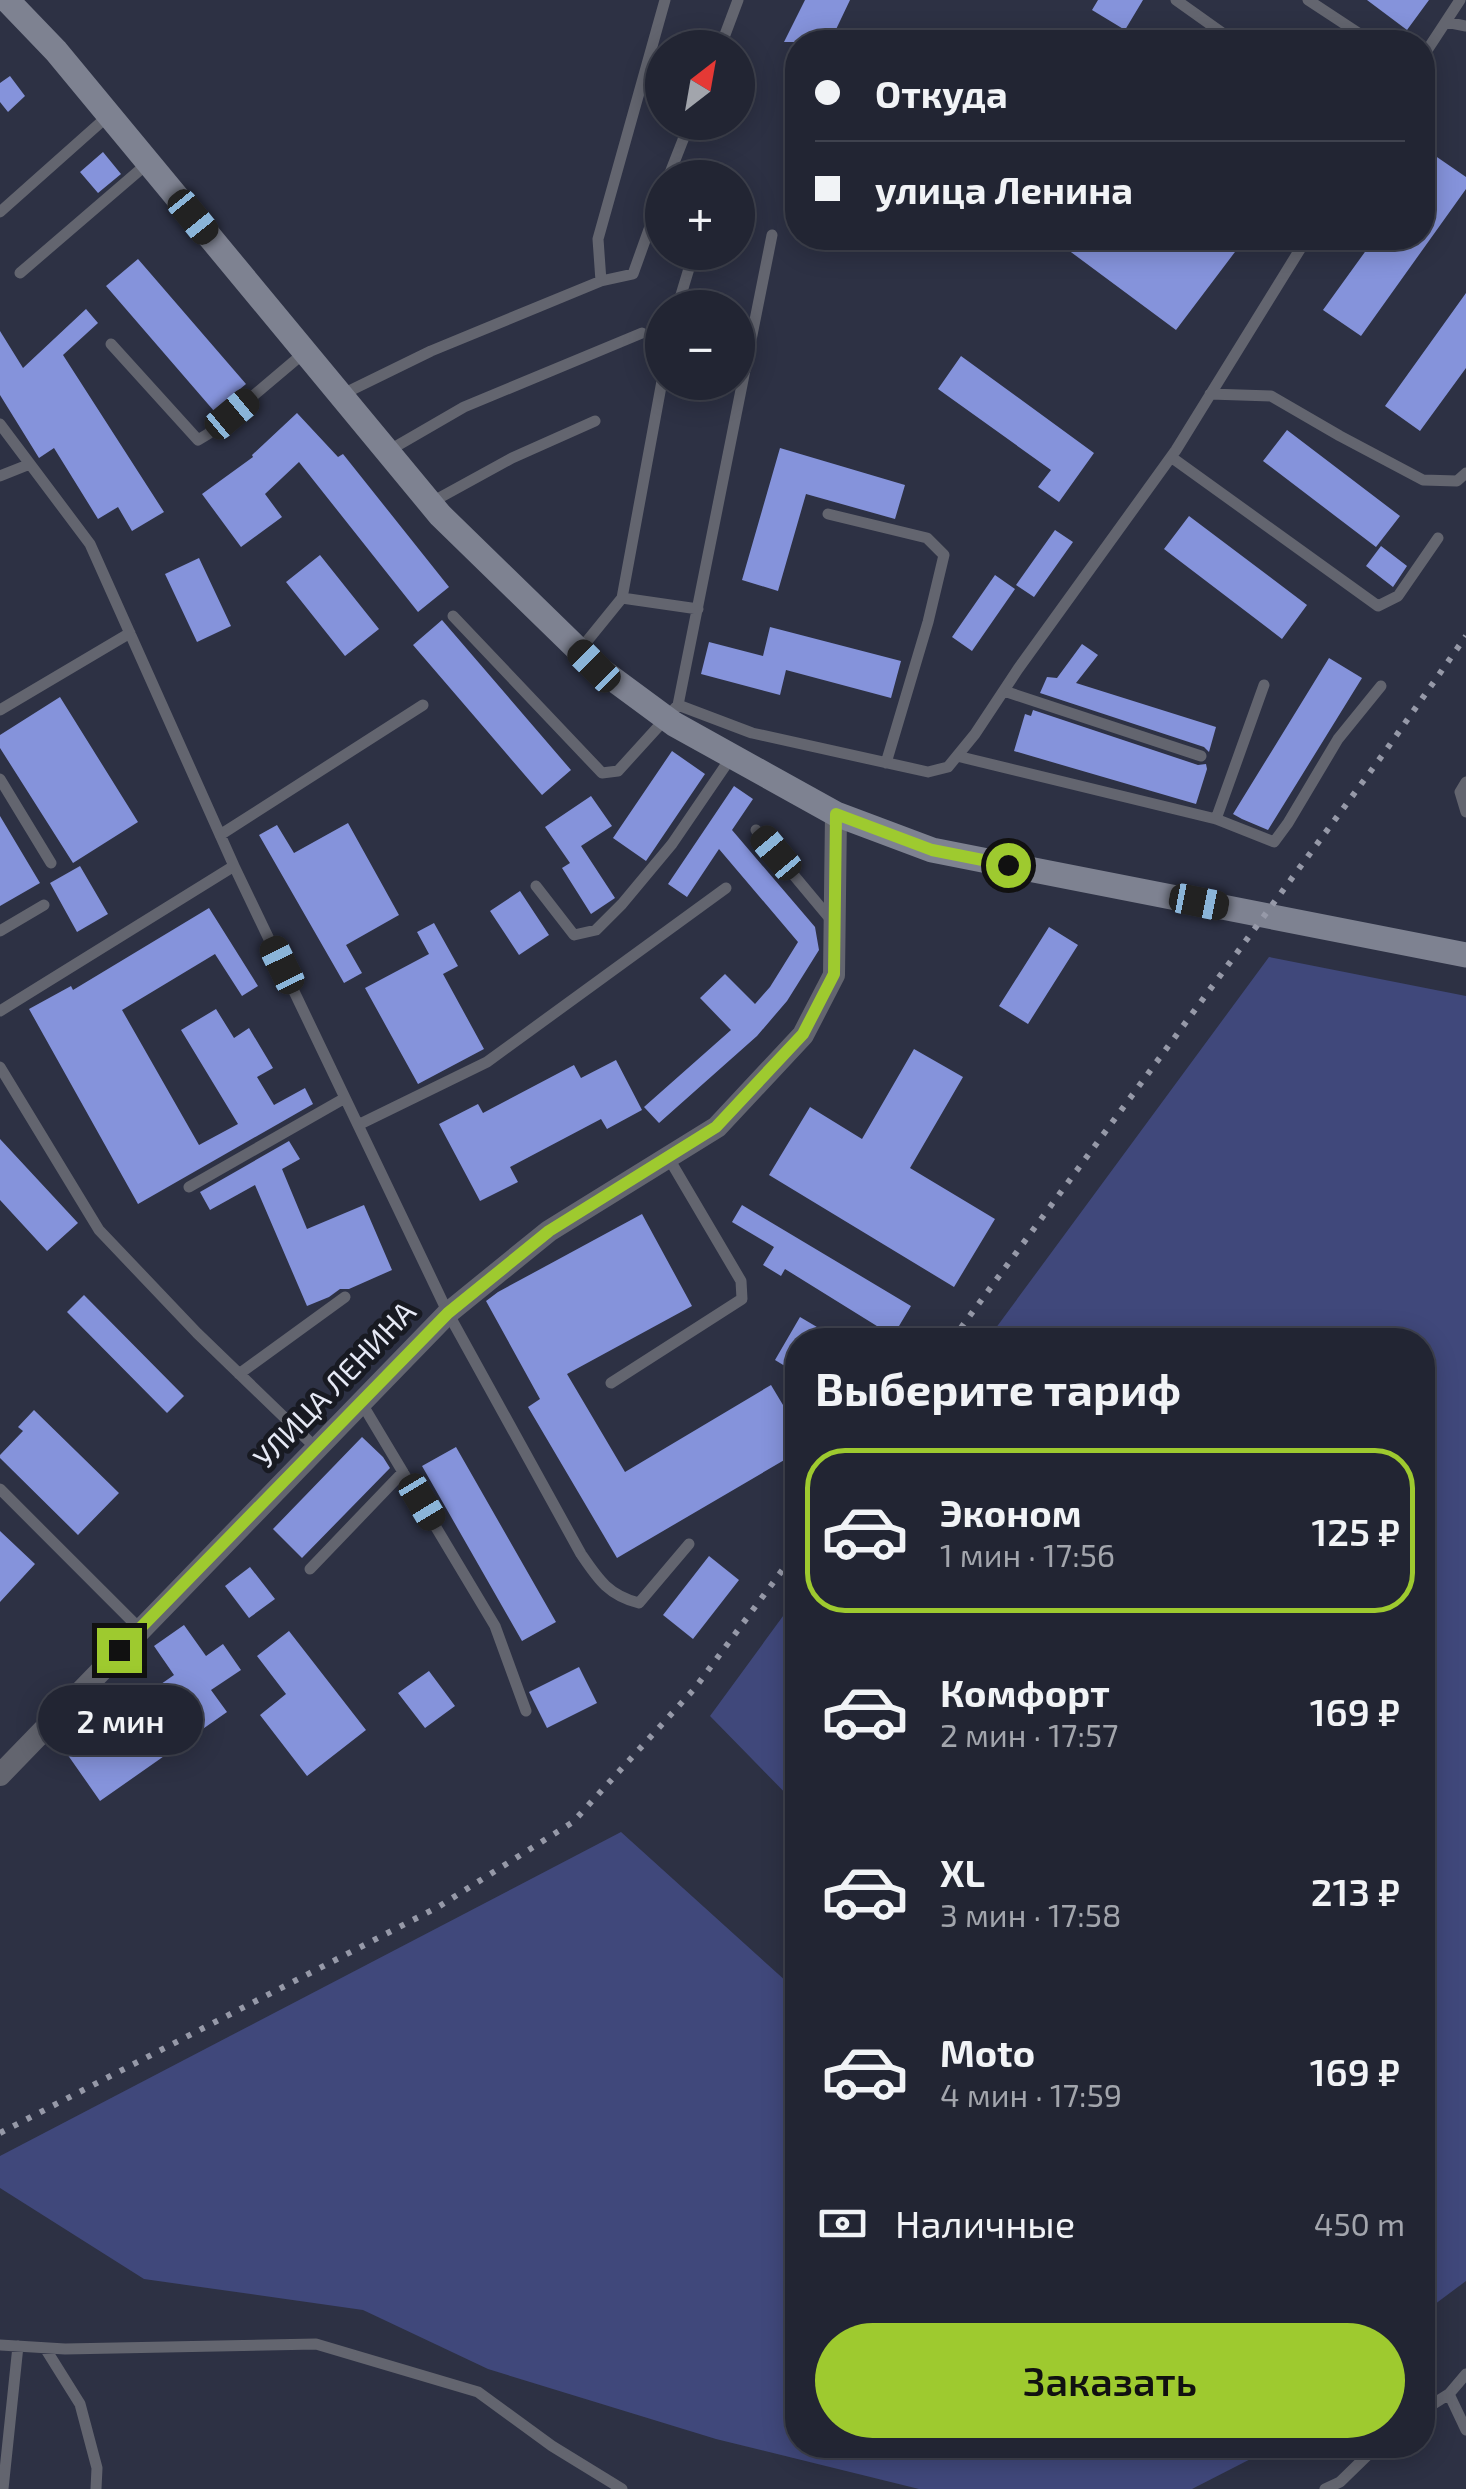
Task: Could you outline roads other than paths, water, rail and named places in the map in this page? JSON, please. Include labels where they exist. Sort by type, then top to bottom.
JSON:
[{"type":"main road","points":[[7,0],[56,51],[430,503],[594,666],[672,711],[732,756],[836,814],[932,850],[1466,955]]},
{"type":"street","name":"УЛИЦА ЛЕНИНА","points":[[0,1775],[448,1313],[549,1231],[716,1127],[803,1034],[834,974],[836,814]]},
{"type":"lane","points":[[601,281],[598,239],[665,0]]},
{"type":"lane","points":[[727,30],[738,0]]},
{"type":"lane","points":[[1176,0],[1218,30]]},
{"type":"lane","points":[[1308,0],[1354,30]]},
{"type":"lane","points":[[1435,38],[1460,0]]},
{"type":"lane","points":[[1446,22],[1466,26]]},
{"type":"lane","points":[[0,212],[109,115]]},
{"type":"lane","points":[[20,272],[148,163]]},
{"type":"lane","points":[[454,616],[602,773],[618,771],[672,711],[698,609],[772,236]]},
{"type":"lane","points":[[341,395],[431,351],[601,281],[633,274],[645,240]]},
{"type":"lane","points":[[672,711],[928,772],[948,767],[1171,457],[1300,250]]},
{"type":"lane","points":[[388,451],[464,407],[642,333]]},
{"type":"lane","points":[[111,344],[198,440],[305,352]]},
{"type":"lane","points":[[1210,394],[1270,396],[1424,480],[1463,478]]},
{"type":"lane","points":[[579,651],[622,598],[659,400]]},
{"type":"lane","points":[[430,503],[512,458],[595,421]]},
{"type":"lane","points":[[0,424],[90,544],[234,866],[448,1313],[581,1554],[602,1584],[623,1599],[639,1603],[689,1544]]},
{"type":"lane","points":[[1171,457],[1378,606],[1398,596],[1438,538]]},
{"type":"lane","points":[[0,476],[30,464]]},
{"type":"lane","points":[[828,514],[927,538],[944,555],[886,763]]},
{"type":"lane","points":[[622,598],[698,609]]},
{"type":"lane","points":[[0,710],[130,633]]},
{"type":"lane","points":[[1216,819],[1264,686]]},
{"type":"lane","points":[[957,756],[1216,819],[1274,842],[1338,738],[1381,686]]},
{"type":"lane","points":[[1004,691],[1201,756]]},
{"type":"lane","points":[[220,835],[423,705]]},
{"type":"lane","points":[[536,886],[574,935],[596,930],[672,844],[732,756]]},
{"type":"lane","points":[[0,779],[51,864]]},
{"type":"lane","points":[[1466,782],[1460,792],[1466,812]]},
{"type":"lane","points":[[756,830],[834,924]]},
{"type":"lane","points":[[0,1011],[234,866]]},
{"type":"lane","points":[[358,1125],[487,1062],[726,888]]},
{"type":"lane","points":[[0,931],[44,905]]},
{"type":"lane","points":[[0,1068],[99,1230],[316,1448]]},
{"type":"lane","points":[[189,1186],[345,1098]]},
{"type":"lane","points":[[611,1382],[742,1299],[740,1281],[668,1157]]},
{"type":"lane","points":[[239,1374],[345,1297]]},
{"type":"lane","points":[[361,1402],[495,1626],[526,1711]]},
{"type":"lane","points":[[310,1569],[404,1472]]},
{"type":"lane","points":[[0,1488],[140,1629]]},
{"type":"lane","points":[[0,2345],[45,2348],[316,2344],[478,2392],[552,2446],[622,2489]]},
{"type":"lane","points":[[2,2489],[18,2346]]},
{"type":"lane","points":[[45,2348],[80,2404],[97,2468],[96,2489]]},
{"type":"lane","points":[[1435,2402],[1466,2374]]},
{"type":"lane","points":[[1448,2394],[1466,2430]]},
{"type":"lane","points":[[1326,2489],[1340,2482],[1365,2458]]},
{"type":"railway","points":[[961,1328],[1466,636]]},
{"type":"railway","points":[[0,2133],[438,1907],[573,1822],[695,1688],[785,1567]]}]
